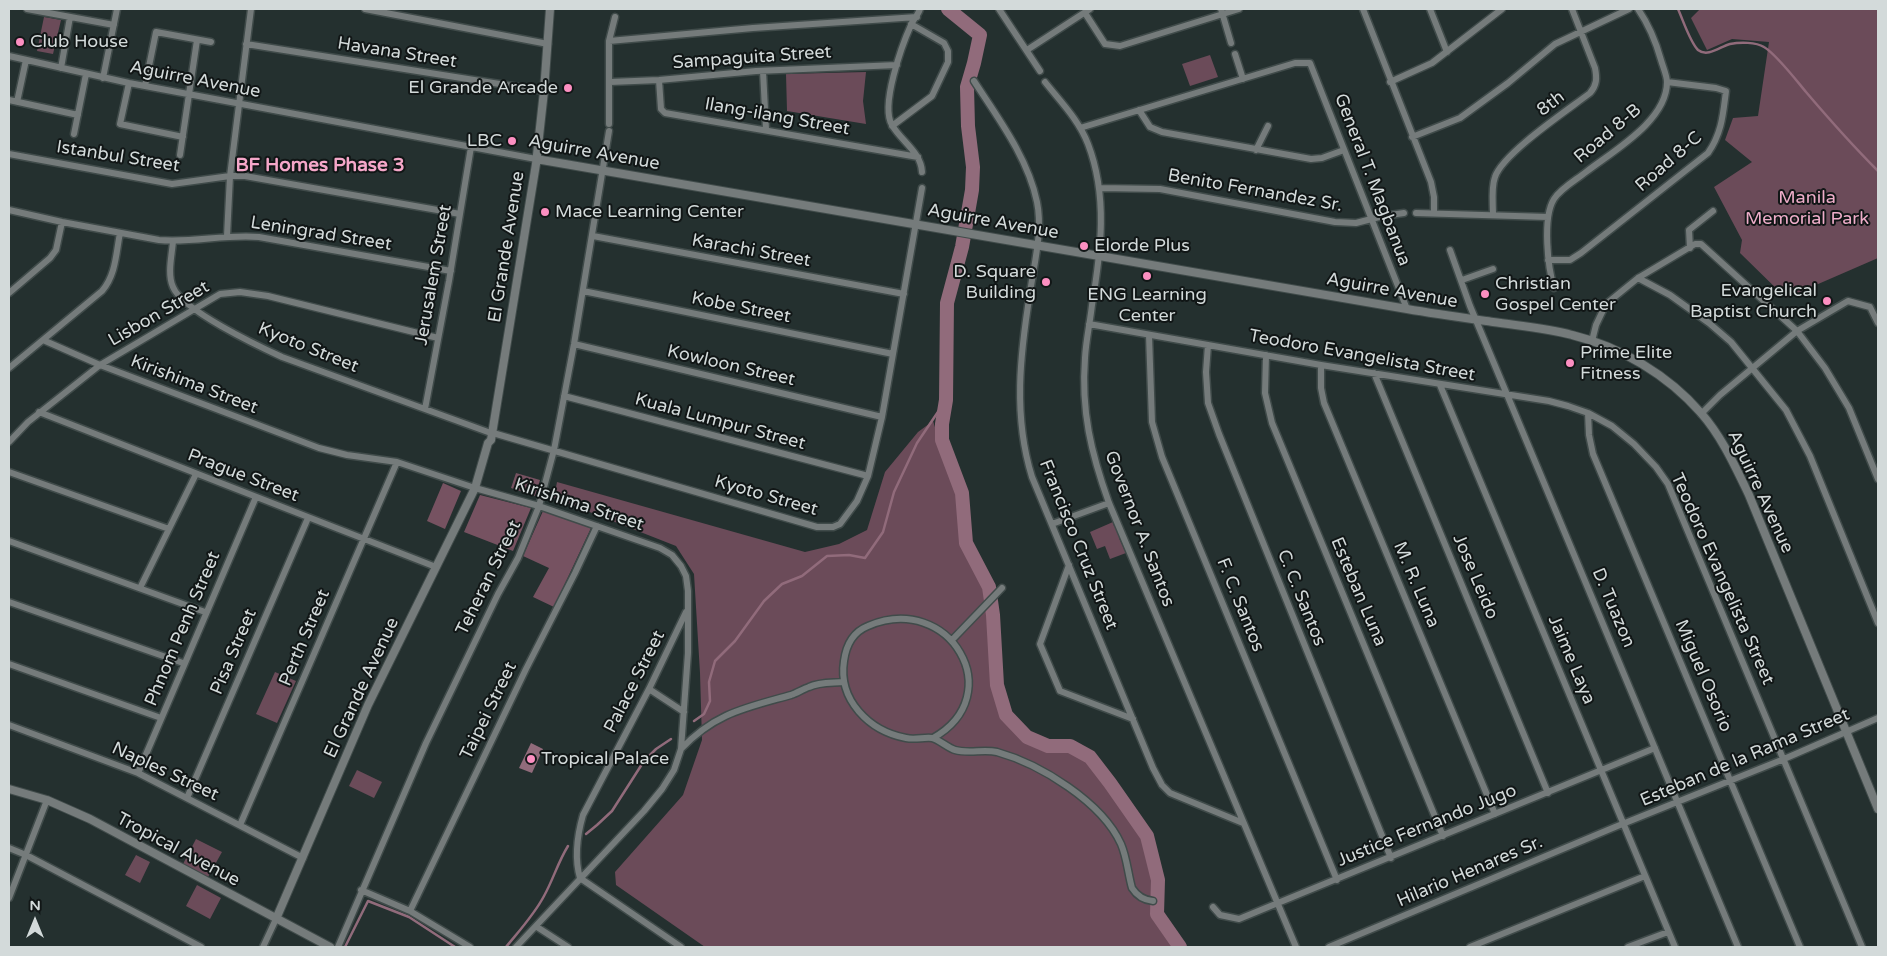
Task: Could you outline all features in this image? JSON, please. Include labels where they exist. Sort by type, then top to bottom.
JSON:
[{"type":"street","points":[[27,9],[114,24]]},
{"type":"street","points":[[103,78],[117,9]]},
{"type":"street","points":[[227,236],[230,176],[251,9]]},
{"type":"street","points":[[365,9],[548,44]]},
{"type":"street","name":"El Grande Avenue","points":[[264,947],[368,705],[475,488],[488,442],[491,440],[536,159],[544,91],[550,9]]},
{"type":"street","points":[[920,9],[917,17],[911,24],[897,65],[888,105],[888,118],[892,126],[918,157],[922,172]]},
{"type":"street","points":[[999,9],[1040,71]]},
{"type":"street","points":[[1027,50],[1088,11],[1105,44],[1120,46],[1222,12],[1239,9]]},
{"type":"street","points":[[1363,9],[1390,82],[1431,182],[1434,197],[1434,213]]},
{"type":"street","points":[[1430,9],[1447,52]]},
{"type":"street","points":[[1390,82],[1420,70],[1447,52],[1501,9]]},
{"type":"street","name":"8th","points":[[1493,215],[1495,177],[1500,167],[1515,150],[1590,93],[1595,87],[1597,78],[1595,68],[1572,9]]},
{"type":"street","points":[[1412,137],[1460,118],[1508,83],[1555,44],[1629,9]]},
{"type":"street","points":[[1638,9],[1650,28],[1667,82]]},
{"type":"street","points":[[1222,12],[1231,42]]},
{"type":"street","name":"Teheran Street","points":[[338,947],[426,743],[498,594],[518,558],[540,506],[554,450],[574,344],[603,170],[609,127],[609,41],[614,16]]},
{"type":"street","points":[[60,68],[70,17]]},
{"type":"street","points":[[609,41],[753,28],[917,17]]},
{"type":"street","points":[[892,126],[932,96],[948,62],[948,51],[944,44],[911,24]]},
{"type":"street","points":[[145,86],[156,32],[211,42]]},
{"type":"street","points":[[180,155],[197,40]]},
{"type":"street","name":"Havana Street","points":[[246,44],[544,91]]},
{"type":"street","points":[[1080,128],[1243,79],[1235,54]]},
{"type":"street","name":"Aguirre Avenue","points":[[9,56],[103,78],[189,95],[536,159],[1407,309],[1552,331],[1592,341],[1624,354],[1658,375],[1688,399],[1717,435],[1749,495],[1878,809]]},
{"type":"street","points":[[17,102],[26,60]]},
{"type":"street","name":"General T. Magbanua","points":[[1243,79],[1295,63],[1310,63],[1407,309]]},
{"type":"street","name":"Sampaguita Street","points":[[610,82],[659,80],[763,71],[897,65]]},
{"type":"street","points":[[763,71],[766,130]]},
{"type":"street","points":[[74,134],[86,74]]},
{"type":"street","name":"Ilang-ilang Street","points":[[659,80],[662,109],[665,113],[918,157]]},
{"type":"street","name":"Francisco Cruz Street","points":[[974,81],[1016,147],[1037,202],[1037,245],[1020,366],[1019,408],[1023,446],[1029,468],[1157,777],[1170,793],[1243,823]]},
{"type":"street","name":"Governor A. Santos","points":[[1044,82],[1080,128],[1088,144],[1100,188],[1102,215],[1100,256],[1085,356],[1085,412],[1095,465],[1109,503],[1296,947]]},
{"type":"street","name":"Road 8-B","points":[[1548,217],[1553,200],[1558,194],[1648,125],[1662,101],[1667,82]]},
{"type":"street","name":"Road 8-C","points":[[1548,260],[1570,260],[1581,253],[1708,153],[1717,140],[1723,116],[1726,91],[1667,82]]},
{"type":"street","points":[[129,83],[120,124],[183,137]]},
{"type":"street","points":[[9,100],[78,115]]},
{"type":"street","points":[[1139,110],[1150,127],[1162,132],[1311,159],[1322,158],[1344,150]]},
{"type":"street","points":[[1256,150],[1268,126]]},
{"type":"street","name":"Jerusalem Street","points":[[425,408],[451,270],[471,147]]},
{"type":"street","name":"Istanbul Street","points":[[9,154],[158,182],[187,183],[230,176],[263,179],[460,214]]},
{"type":"street","name":"Benito Fernandez Sr.","points":[[1100,188],[1132,187],[1160,189],[1335,222],[1356,223],[1371,218],[1404,213]]},
{"type":"street","name":"Kyoto Street","points":[[173,241],[171,272],[173,288],[181,298],[194,309],[282,357],[491,431],[825,528],[840,524],[864,489],[868,476],[882,416],[922,188]]},
{"type":"street","name":"Leningrad Street","points":[[9,210],[120,233],[173,241],[227,236],[251,236],[451,270]]},
{"type":"street","points":[[1692,246],[1689,230],[1712,211]]},
{"type":"street","points":[[1416,213],[1548,217],[1549,272],[1554,288]]},
{"type":"street","points":[[9,293],[50,258],[56,250],[62,222]]},
{"type":"street","points":[[9,368],[92,300],[108,284],[113,273],[120,233]]},
{"type":"street","name":"Karachi Street","points":[[593,236],[904,294]]},
{"type":"street","points":[[1592,341],[1596,324],[1606,304],[1638,278],[1692,246],[1701,244],[1797,331],[1825,368],[1848,408],[1878,480]]},
{"type":"street","name":"D. Tuazon","points":[[1450,250],[1476,320],[1738,947]]},
{"type":"street","points":[[1462,280],[1493,269]]},
{"type":"street","points":[[1638,278],[1670,295],[1709,323],[1731,342],[1786,410],[1810,456],[1878,623]]},
{"type":"street","name":"Kobe Street","points":[[583,291],[893,354]]},
{"type":"street","name":"Lisbon Street","points":[[9,442],[18,431],[40,412],[100,365],[220,294],[235,292],[252,293],[288,300],[438,338]]},
{"type":"street","points":[[1701,414],[1797,331],[1848,300],[1870,307],[1878,323]]},
{"type":"street","name":"Teodoro Evangelista Street","points":[[1090,324],[1440,385],[1549,401],[1588,414],[1612,426],[1634,444],[1668,484],[1862,947]]},
{"type":"street","name":"F. C. Santos","points":[[1149,334],[1152,422],[1162,456],[1337,880]]},
{"type":"street","name":"Kirishima Street","points":[[43,340],[100,365],[319,448],[347,455],[397,462],[475,488],[540,506],[660,548],[672,555],[681,566],[686,576],[688,653],[681,749],[674,770],[662,790],[644,811],[516,947]]},
{"type":"street","name":"Kowloon Street","points":[[574,344],[882,416]]},
{"type":"street","name":"C. C. Santos","points":[[1208,345],[1206,372],[1208,403],[1218,434],[1391,858]]},
{"type":"street","name":"Esteban Luna","points":[[1266,355],[1265,393],[1272,423],[1443,836]]},
{"type":"street","name":"M. R. Luna","points":[[1321,365],[1321,388],[1324,403],[1495,814]]},
{"type":"street","name":"Jose Leido","points":[[1374,373],[1548,793]]},
{"type":"street","name":"Jaime Laya","points":[[1440,385],[1675,947]]},
{"type":"street","name":"Kuala Lumpur Street","points":[[564,396],[868,476]]},
{"type":"street","name":"Prague Street","points":[[40,412],[436,567]]},
{"type":"street","name":"Miguel Osorio","points":[[1588,414],[1589,435],[1594,454],[1800,947]]},
{"type":"street","name":"Perth Street","points":[[240,825],[397,462]]},
{"type":"street","points":[[9,472],[169,530]]},
{"type":"street","points":[[140,588],[196,474]]},
{"type":"street","name":"Phnom Penh Street","points":[[138,773],[183,663],[256,497]]},
{"type":"street","points":[[1052,524],[1109,503]]},
{"type":"street","name":"Pisa Street","points":[[187,798],[308,518]]},
{"type":"street","name":"Taipei Street","points":[[410,911],[597,526]]},
{"type":"street","points":[[9,541],[205,612]]},
{"type":"street","points":[[1069,565],[1040,644],[1060,691],[1133,719]]},
{"type":"street","points":[[952,640],[1002,588]]},
{"type":"street","points":[[9,602],[183,663]]},
{"type":"street","name":"Palace Street","points":[[580,878],[577,846],[583,815],[688,610]]},
{"type":"street","points":[[908,618],[931,625],[952,640],[959,649],[967,666],[967,693],[954,722],[944,732],[933,738],[919,740],[904,738],[887,732],[870,723],[858,711],[847,695],[843,682],[843,666],[849,642],[856,633],[866,626],[882,621],[908,618]]},
{"type":"street","points":[[9,664],[161,718]]},
{"type":"street","points":[[681,749],[708,725],[732,712],[791,695],[816,684],[843,682]]},
{"type":"street","points":[[649,689],[684,712]]},
{"type":"street","name":"Esteban de la Rama Street","points":[[1623,824],[1784,760],[1878,718]]},
{"type":"street","name":"Naples Street","points":[[9,725],[138,773],[303,858]]},
{"type":"street","points":[[933,738],[957,750],[984,750],[1003,754],[1051,776],[1069,787],[1087,802],[1116,835],[1122,846],[1135,894],[1153,901]]},
{"type":"street","name":"Justice Fernando Jugo","points":[[1213,907],[1220,915],[1239,919],[1655,748]]},
{"type":"street","name":"Tropical Avenue","points":[[9,789],[47,800],[90,819],[330,947]]},
{"type":"street","points":[[9,898],[47,800]]},
{"type":"street","name":"Hilario Henares Sr.","points":[[1328,947],[1623,824]]},
{"type":"street","points":[[9,848],[26,855],[201,947]]},
{"type":"street","points":[[1470,947],[1645,876]]},
{"type":"street","points":[[580,878],[681,947]]},
{"type":"street","points":[[361,890],[410,911],[470,947]]},
{"type":"street","points":[[536,926],[568,947]]},
{"type":"street","points":[[1628,947],[1668,932]]},
{"type":"green space","name":"Manila Memorial Park","points":[[1700,9],[1878,9],[1878,258],[1786,298],[1740,253],[1742,240],[1714,187],[1752,162],[1725,140],[1733,118],[1758,116],[1769,42],[1732,39],[1707,50],[1691,18]]},
{"type":"green space","points":[[44,17],[61,20],[53,54],[37,51]]},
{"type":"green space","points":[[1210,55],[1218,77],[1190,86],[1182,64]]},
{"type":"green space","points":[[866,72],[863,101],[866,124],[787,111],[786,74]]},
{"type":"green space","points":[[933,421],[957,495],[960,545],[989,587],[993,615],[997,685],[1006,715],[1027,737],[1048,746],[1070,746],[1090,757],[1110,783],[1147,836],[1158,880],[1157,914],[1180,947],[705,947],[616,885],[615,872],[683,795],[702,740],[694,574],[676,546],[554,498],[557,482],[805,552],[839,544],[867,530],[885,472],[918,432]]},
{"type":"green space","points":[[1113,522],[1114,526],[1117,525],[1122,536],[1119,538],[1126,553],[1110,559],[1105,546],[1097,549],[1090,532]]},
{"type":"green space","points":[[275,672],[296,681],[277,723],[256,714]]},
{"type":"green space","points":[[357,770],[382,782],[374,798],[349,786]]},
{"type":"green space","points":[[196,839],[222,852],[208,877],[183,864]]},
{"type":"green space","points":[[136,855],[150,862],[140,883],[125,875]]},
{"type":"green space","points":[[197,885],[221,898],[210,919],[186,906]]},
{"type":"shaded area","points":[[516,473],[540,480],[535,496],[511,488]]},
{"type":"shaded area","points":[[443,483],[461,491],[445,529],[427,521]]},
{"type":"shaded area","points":[[480,495],[531,508],[513,551],[464,532]]},
{"type":"shaded area","points":[[543,511],[591,528],[554,607],[533,597],[549,568],[523,556]]},
{"type":"shaded area","name":"Tropical Palace","points":[[531,743],[543,749],[532,773],[519,768]]},
{"type":"waterway","points":[[948,9],[980,35],[967,87],[968,126],[973,167],[972,190],[962,247],[947,303],[946,400],[942,424],[942,440],[962,493],[966,543],[989,587],[993,615],[997,685],[1006,715],[1027,737],[1048,746],[1070,746],[1090,757],[1110,783],[1147,836],[1158,880],[1157,914],[1180,947]]},
{"type":"waterway","points":[[1678,9],[1692,42],[1702,52],[1706,53],[1730,44],[1743,43],[1757,44],[1769,50],[1878,171]]},
{"type":"waterway","points":[[694,721],[704,714],[710,701],[709,682],[715,661],[735,641],[764,601],[782,584],[802,576],[827,556],[849,555],[865,558],[883,532],[894,492],[917,443],[946,400]]},
{"type":"waterway","points":[[586,834],[612,811],[644,761],[656,749],[671,739]]},
{"type":"waterway","points":[[506,947],[540,903],[568,846]]},
{"type":"waterway","points":[[345,947],[368,901],[409,917],[455,947]]},
{"type":"place","name":"Club House","points":[[20,42]]},
{"type":"place","name":"El Grande Arcade","points":[[568,88]]},
{"type":"place","name":"LBC","points":[[512,141]]},
{"type":"place","name":"Mace Learning Center","points":[[545,212]]},
{"type":"place","name":"Elorde Plus","points":[[1084,246]]},
{"type":"place","name":"ENG Learning Center","points":[[1147,276]]},
{"type":"place","name":"D. Square Building","points":[[1046,282]]},
{"type":"place","name":"Christian Gospel Center","points":[[1485,294]]},
{"type":"place","name":"Evangelical Baptist Church","points":[[1827,301]]},
{"type":"place","name":"Prime Elite Fitness","points":[[1570,363]]},
{"type":"place","name":"Tropical Palace","points":[[531,759]]},
{"type":"district","name":"BF Homes Phase 3","points":[[320,166]]}]
